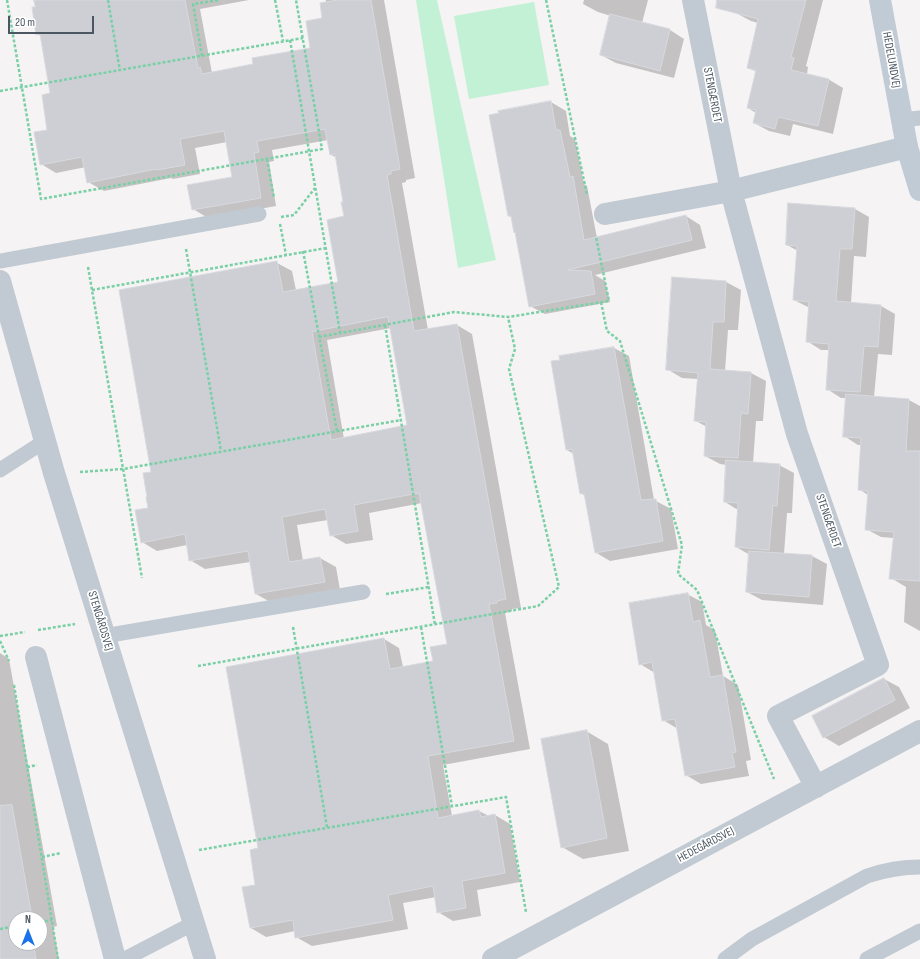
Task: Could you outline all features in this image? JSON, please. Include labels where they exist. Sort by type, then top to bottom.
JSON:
[{"type":"street","name":"STENGÆRDET","points":[[693,0],[731,191],[797,434],[878,665],[778,716],[816,787]]},
{"type":"street","name":"HEDELUNDVEJ","points":[[880,0],[911,119],[907,147],[920,190]]},
{"type":"street","points":[[599,222],[907,147]]},
{"type":"street","name":"STENGÅRDSVEJ","points":[[0,281],[54,473],[205,959]]},
{"type":"street","points":[[36,657],[115,959]]},
{"type":"street","name":"HEDEGÅRDSVEJ","points":[[493,959],[920,731]]},
{"type":"lane","points":[[0,262],[259,214]]},
{"type":"lane","points":[[0,470],[45,441]]},
{"type":"lane","points":[[102,628],[290,604],[363,592]]},
{"type":"lane","points":[[725,959],[752,939],[867,876],[886,870],[905,867],[920,867]]},
{"type":"lane","points":[[125,959],[145,954],[194,923]]},
{"type":"lane","points":[[867,959],[920,931]]},
{"type":"path","points":[[7,0],[41,199],[322,149],[296,0]]},
{"type":"path","points":[[108,0],[120,71]]},
{"type":"path","points":[[202,56],[193,4],[220,0]]},
{"type":"path","points":[[275,0],[283,41]]},
{"type":"path","points":[[546,0],[588,200]]},
{"type":"path","points":[[0,91],[303,38]]},
{"type":"path","points":[[290,40],[340,332]]},
{"type":"path","points":[[259,214],[270,219],[294,215],[315,188]]},
{"type":"path","points":[[319,337],[454,312],[508,317],[609,301],[599,222]]},
{"type":"path","points":[[183,228],[221,451]]},
{"type":"path","points":[[85,246],[142,578]]},
{"type":"path","points":[[92,290],[326,248]]},
{"type":"path","points":[[303,251],[337,431]]},
{"type":"path","points":[[600,302],[606,332],[620,341],[682,545],[678,574],[697,590],[784,803]]},
{"type":"path","points":[[198,666],[538,606],[559,587],[509,369],[515,349],[508,317]]},
{"type":"path","points":[[384,325],[435,624]]},
{"type":"path","points":[[54,473],[123,469],[401,420]]},
{"type":"path","points":[[363,592],[376,596],[429,587]]},
{"type":"path","points":[[290,604],[327,827]]},
{"type":"path","points":[[421,627],[452,806]]},
{"type":"path","points":[[0,636],[102,628]]},
{"type":"path","points":[[14,681],[58,959]]},
{"type":"path","points":[[173,854],[506,797],[531,939]]},
{"type":"path","points":[[48,921],[52,920]]},
{"type":"green space","points":[[416,0],[437,0],[496,260],[458,268]]},
{"type":"green space","points":[[534,2],[549,85],[469,99],[454,16]]},
{"type":"building","points":[[34,0],[185,0],[198,68],[200,67],[202,74],[253,64],[252,58],[310,48],[306,21],[322,18],[320,3],[337,0],[371,0],[400,169],[391,171],[391,174],[387,175],[414,331],[457,324],[506,599],[497,601],[497,603],[489,604],[514,741],[428,756],[438,818],[479,810],[481,817],[495,814],[505,873],[462,881],[466,908],[437,913],[433,886],[388,895],[393,920],[295,938],[293,920],[250,928],[242,887],[255,885],[250,850],[258,848],[226,667],[384,638],[390,669],[433,661],[430,647],[447,644],[419,493],[354,505],[358,531],[330,536],[325,509],[282,517],[289,562],[320,557],[325,582],[255,594],[248,551],[189,561],[185,534],[141,543],[135,510],[148,508],[143,473],[151,472],[119,290],[277,261],[283,292],[338,282],[327,220],[344,216],[341,202],[343,202],[335,154],[330,155],[325,129],[257,141],[259,152],[254,153],[261,198],[192,210],[187,185],[232,177],[224,131],[180,139],[185,165],[156,169],[87,183],[82,157],[40,165],[34,132],[47,130],[42,95],[50,93],[40,34],[36,35],[32,7],[35,7]],"holes":[[[388,317],[407,425],[331,440],[312,332]]]},
{"type":"building","points":[[717,0],[806,0],[791,57],[794,58],[791,70],[829,79],[818,126],[778,117],[775,129],[753,123],[756,110],[747,108],[756,70],[747,68],[758,19],[716,8]]},
{"type":"building","points":[[610,14],[670,29],[660,71],[600,55]]},
{"type":"building","points":[[551,101],[556,130],[560,130],[570,177],[573,176],[584,240],[686,215],[692,240],[568,270],[591,271],[595,294],[529,307],[515,232],[514,233],[511,216],[508,216],[489,115],[499,113],[498,111]]},
{"type":"building","points":[[788,203],[855,208],[852,249],[840,249],[836,301],[881,305],[878,347],[864,346],[860,392],[826,390],[829,344],[806,342],[809,302],[793,300],[797,246],[786,245]]},
{"type":"building","points":[[672,277],[726,281],[724,322],[713,322],[710,369],[751,372],[748,414],[741,413],[738,458],[704,456],[706,422],[694,421],[698,373],[666,370]]},
{"type":"building","points":[[614,347],[641,500],[656,499],[663,541],[595,553],[584,493],[580,494],[572,449],[566,450],[551,361],[560,360],[559,356]]},
{"type":"building","points":[[846,394],[909,399],[906,451],[920,451],[920,581],[889,579],[894,532],[865,530],[868,491],[858,490],[861,438],[843,437]]},
{"type":"building","points":[[726,460],[780,464],[777,506],[773,505],[769,550],[735,547],[738,503],[724,502]]},
{"type":"building","points":[[749,551],[812,555],[809,597],[746,592]]},
{"type":"building","points":[[688,593],[693,622],[700,620],[710,677],[723,675],[736,752],[732,753],[735,767],[685,776],[675,719],[662,721],[652,662],[639,665],[629,603]]},
{"type":"building","points":[[884,678],[895,700],[823,738],[812,716]]},
{"type":"building","points":[[587,730],[607,838],[561,848],[541,739]]},
{"type":"building","points":[[12,805],[31,911],[8,911],[8,951],[34,951],[36,959],[0,959],[0,806]]}]
